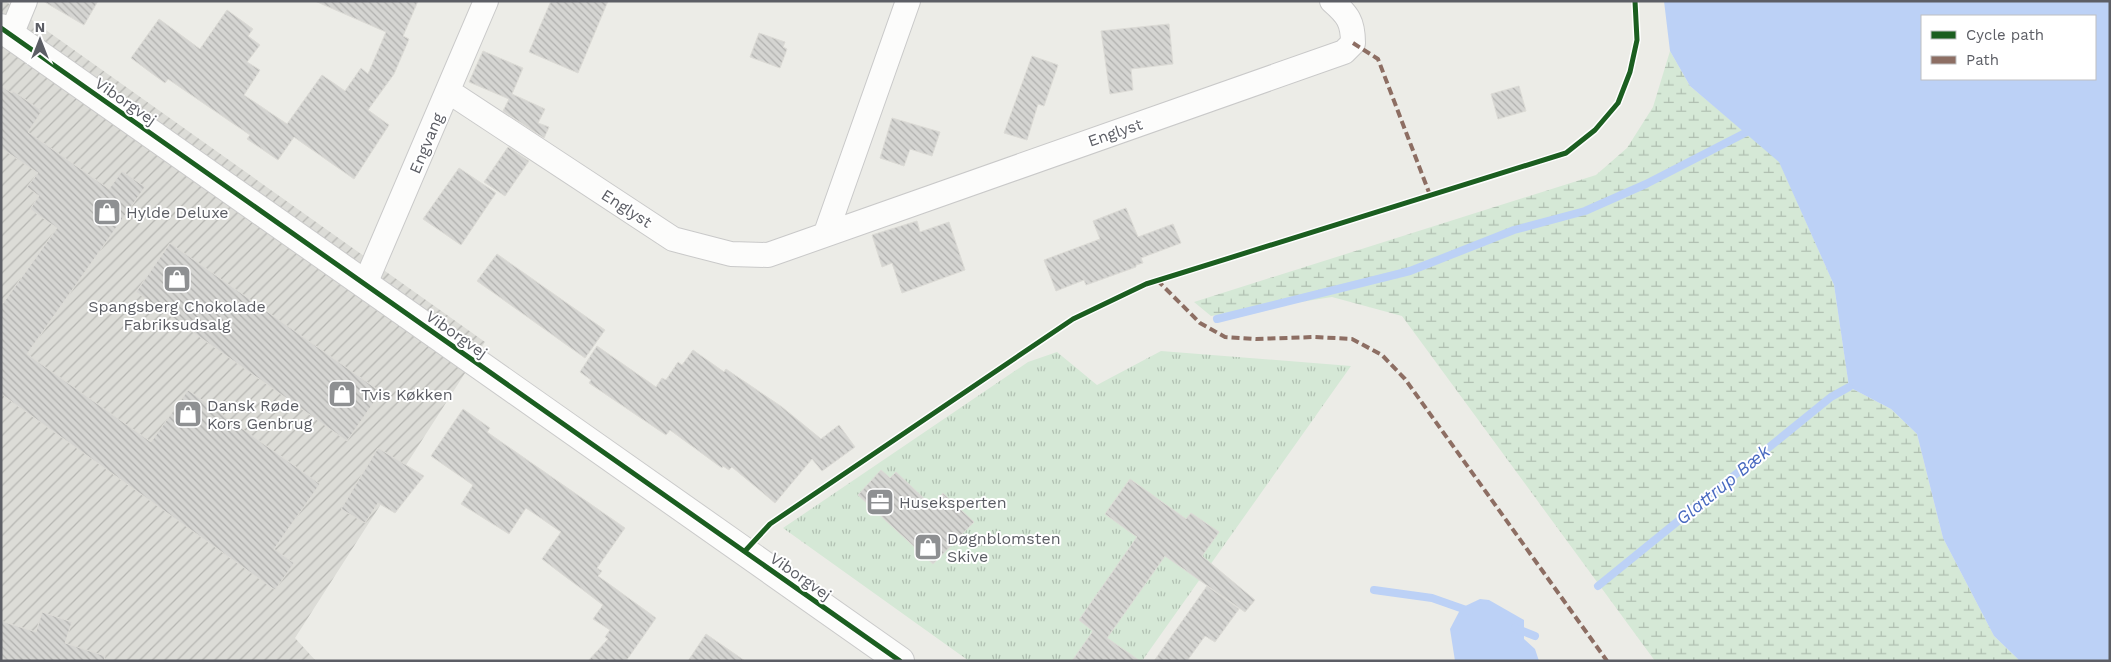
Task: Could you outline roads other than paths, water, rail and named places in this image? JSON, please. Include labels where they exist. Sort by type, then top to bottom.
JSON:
[{"type":"street","points":[[6,31],[26,1]]},
{"type":"street","name":"Engvang","points":[[365,284],[486,1]]},
{"type":"street","points":[[826,233],[908,1]]},
{"type":"street","name":"Englyst","points":[[448,90],[673,238],[731,254],[768,255],[1344,52],[1353,43],[1353,28],[1345,13],[1332,1]]},
{"type":"street","name":"Viborgvej","points":[[6,31],[900,661]]},
{"type":"water","points":[[1664,1],[2110,1],[2110,661],[2020,661],[1994,636],[1943,538],[1917,434],[1891,409],[1849,387],[1834,285],[1779,162],[1690,86],[1670,51]]},
{"type":"water","points":[[1480,599],[1489,600],[1524,620],[1524,639],[1535,649],[1539,661],[1455,661],[1450,629],[1461,608]]},
{"type":"waterway","points":[[1217,319],[1410,271],[1514,230],[1585,211],[1646,184],[1745,133]]},
{"type":"waterway","name":"Glattrup Bæk","points":[[1598,586],[1831,397],[1849,387]]},
{"type":"waterway","name":"Glattrup Bæk","points":[[1374,590],[1432,598],[1469,611]]},
{"type":"waterway","name":"Glattrup Bæk","points":[[1515,628],[1535,636]]},
{"type":"place","name":"Hylde Deluxe","points":[[107,212]]},
{"type":"place","name":"Spangsberg Chokolade Fabriksudsalg","points":[[177,279]]},
{"type":"place","name":"Tvis Køkken","points":[[342,394]]},
{"type":"place","name":"Dansk Røde Kors Genbrug","points":[[188,414]]},
{"type":"place","name":"Huseksperten","points":[[880,502]]},
{"type":"place","name":"Døgnblomsten Skive","points":[[928,547]]}]
